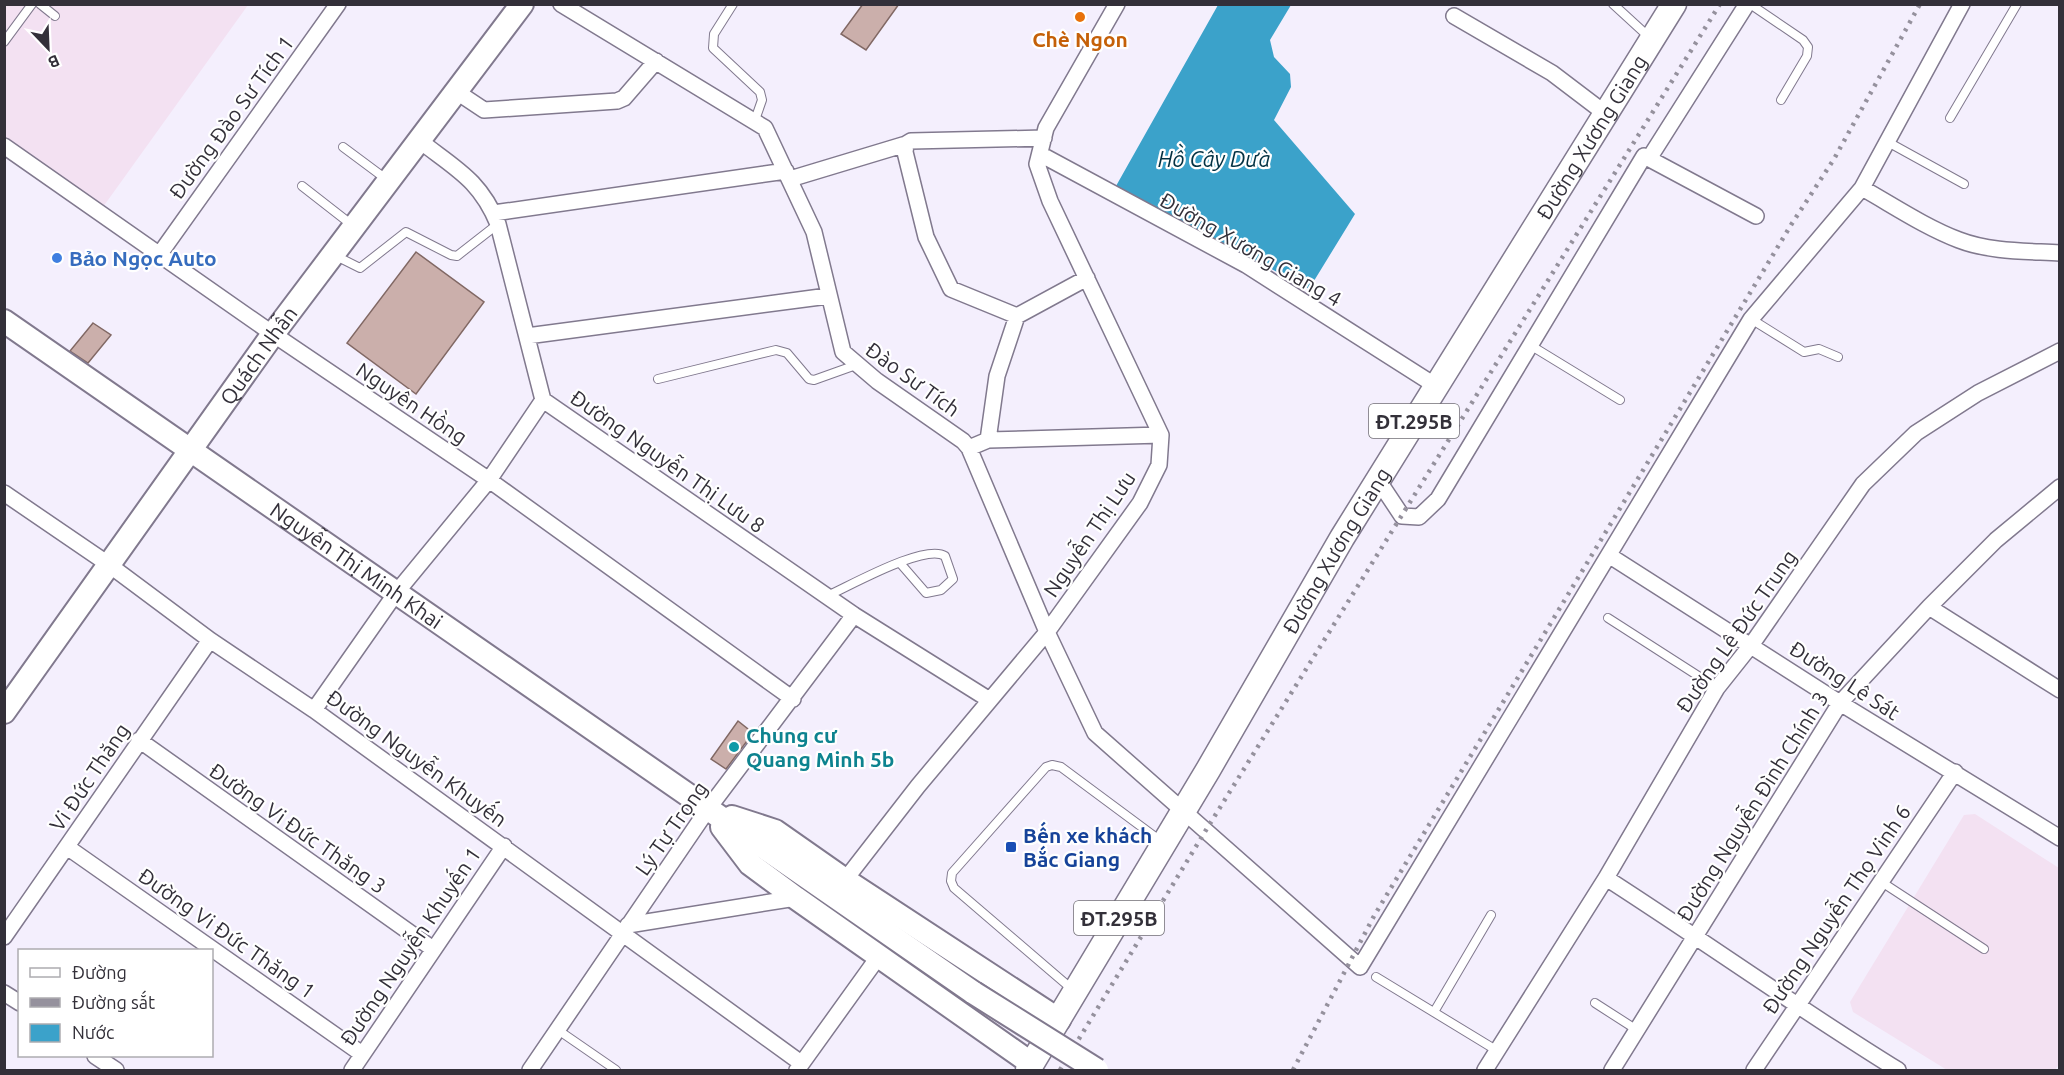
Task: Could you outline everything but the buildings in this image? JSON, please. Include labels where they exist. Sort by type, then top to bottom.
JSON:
[{"type":"main road","name":"Quách Nhẫn","points":[[4,712],[273,334],[335,255],[522,4]]},
{"type":"main road","name":"Đường Xương Giang","points":[[1030,1067],[1076,993],[1378,480],[1674,4]]},
{"type":"main road","name":"Nguyễn Thị Minh Khai","points":[[4,321],[974,993],[1097,1071]]},
{"type":"main road","points":[[708,809],[775,831],[845,880],[1059,1020]]},
{"type":"main road","points":[[708,809],[750,864],[1030,1067]]},
{"type":"street","name":"Đường Đào Sư Tích 1","points":[[159,255],[338,4]]},
{"type":"street","name":"Đào Sư Tích","points":[[561,4],[765,128],[814,232],[843,352],[856,365],[931,421],[963,441],[969,448],[1047,632],[1095,733],[1360,967],[1610,556]]},
{"type":"street","name":"Nguyễn Thị Lưu","points":[[845,880],[988,699],[1047,632],[1140,503],[1160,465],[1161,435],[1050,201],[1037,164],[1046,128],[1117,4]]},
{"type":"street","points":[[1650,158],[1749,4]]},
{"type":"street","points":[[1610,556],[1751,319],[1862,188],[1962,4]]},
{"type":"street","points":[[1454,16],[1552,73],[1606,114]]},
{"type":"street","points":[[457,92],[484,110],[617,101],[624,98],[656,62]]},
{"type":"street","points":[[496,218],[788,175],[911,141],[1044,138]]},
{"type":"street","name":"Đường Nguyễn Thị Lưu 8","points":[[420,141],[473,182],[489,201],[496,218],[543,400],[854,615],[988,699]]},
{"type":"street","points":[[906,144],[904,152],[926,237],[944,279],[958,293],[1017,316]]},
{"type":"street","name":"Nguyên Hồng","points":[[4,146],[273,334],[489,480],[793,699]]},
{"type":"street","name":"Đường Xương Giang 4","points":[[1040,154],[1246,265],[1436,386]]},
{"type":"street","points":[[1378,480],[1402,516],[1419,517],[1438,499],[1641,158],[1644,156],[1650,158],[1756,216]]},
{"type":"street","points":[[1862,188],[1929,227],[1961,241],[1992,248],[2060,253]]},
{"type":"street","points":[[988,440],[997,376],[1017,316],[1087,278]]},
{"type":"street","points":[[527,336],[828,296]]},
{"type":"street","name":"Đường Lê Đức Trung","points":[[1485,1071],[1496,1050],[1606,878],[1718,688],[1752,645],[1863,484],[1916,433],[1978,393],[2059,350]]},
{"type":"street","points":[[314,710],[396,593],[489,480],[543,400]]},
{"type":"street","points":[[969,448],[988,440],[1161,435]]},
{"type":"street","name":"Đường Nguyễn Đình Chính 3","points":[[1612,1071],[1840,703],[1929,607],[1996,540],[2060,487]]},
{"type":"street","name":"Đường Nguyễn Khuyến","points":[[4,494],[108,564],[210,640],[314,710],[504,846],[626,929],[799,1067]]},
{"type":"street","name":"Đường Lê Sát","points":[[1610,556],[1840,703],[2060,837]]},
{"type":"street","points":[[1929,607],[2060,690]]},
{"type":"street","name":"Lý Tự Trọng","points":[[530,1071],[708,809],[854,615]]},
{"type":"street","name":"Vi Đức Thăng","points":[[4,937],[210,640]]},
{"type":"street","name":"Đường Vi Đức Thăng 3","points":[[139,741],[433,949]]},
{"type":"street","name":"Đường Nguyễn Thọ Vinh 6","points":[[1754,1071],[1954,772]]},
{"type":"street","name":"Đường Nguyễn Khuyến 1","points":[[352,1071],[504,846]]},
{"type":"street","name":"Đường Vi Đức Thăng 1","points":[[67,847],[212,949]]},
{"type":"street","points":[[1606,878],[1695,935],[1796,1006],[1898,1070]]},
{"type":"street","points":[[626,929],[795,898]]},
{"type":"street","name":"Đường Vi Đức Thăng 1","points":[[213,949],[362,1054]]},
{"type":"street","points":[[799,1067],[879,956]]},
{"type":"street","points":[[4,993],[18,1002]]},
{"type":"street","points":[[96,1057],[116,1071]]},
{"type":"lane","points":[[4,42],[32,4]]},
{"type":"lane","points":[[40,4],[55,16]]},
{"type":"lane","points":[[734,4],[714,34],[713,48],[760,92],[762,100],[755,120]]},
{"type":"lane","points":[[1613,4],[1652,40]]},
{"type":"lane","points":[[1749,4],[1803,40],[1808,46],[1807,56],[1781,100]]},
{"type":"lane","points":[[1950,118],[2017,4]]},
{"type":"lane","points":[[1886,141],[1964,184]]},
{"type":"lane","points":[[343,147],[390,182]]},
{"type":"lane","points":[[302,186],[355,228]]},
{"type":"lane","points":[[335,255],[360,268],[406,232],[457,256],[496,218]]},
{"type":"lane","points":[[1751,319],[1804,351],[1819,349],[1838,357]]},
{"type":"lane","points":[[1530,345],[1620,400]]},
{"type":"lane","points":[[657,379],[776,350],[787,353],[809,379],[814,380],[856,365]]},
{"type":"lane","points":[[827,596],[900,563],[916,556],[942,554],[949,562],[953,579],[941,590],[926,593],[900,563]]},
{"type":"lane","points":[[1608,618],[1718,688]]},
{"type":"lane","points":[[1076,993],[954,888],[951,881],[952,873],[1046,767],[1052,765],[1061,767],[1163,843]]},
{"type":"lane","points":[[1880,881],[1984,950]]},
{"type":"lane","points":[[1434,1012],[1491,915]]},
{"type":"lane","points":[[1376,977],[1496,1050]]},
{"type":"lane","points":[[1594,1003],[1637,1030]]},
{"type":"lane","points":[[558,1030],[616,1071]]},
{"type":"shaded area","points":[[5,5],[248,5],[103,207],[5,138]]},
{"type":"shaded area","points":[[1975,814],[2059,868],[2060,1063],[2055,1070],[1947,1070],[1853,1012],[1850,1002],[1964,815]]},
{"type":"water","name":"Hồ Cây Dừa","points":[[1218,5],[1291,5],[1270,40],[1274,57],[1290,74],[1291,87],[1274,120],[1355,214],[1309,289],[1116,186]]},
{"type":"railway","points":[[1060,1070],[1206,830],[1720,4]]},
{"type":"railway","points":[[1293,1070],[1374,916],[1791,225],[1834,159],[1920,4]]},
{"type":"place","name":"Chè Ngon","points":[[1080,17]]},
{"type":"place","name":"Bảo Ngọc Auto","points":[[57,258]]},
{"type":"place","name":"Chung cư Quang Minh 5b","points":[[734,747]]},
{"type":"place","name":"Bến xe khách Bắc Giang","points":[[1011,847]]}]
